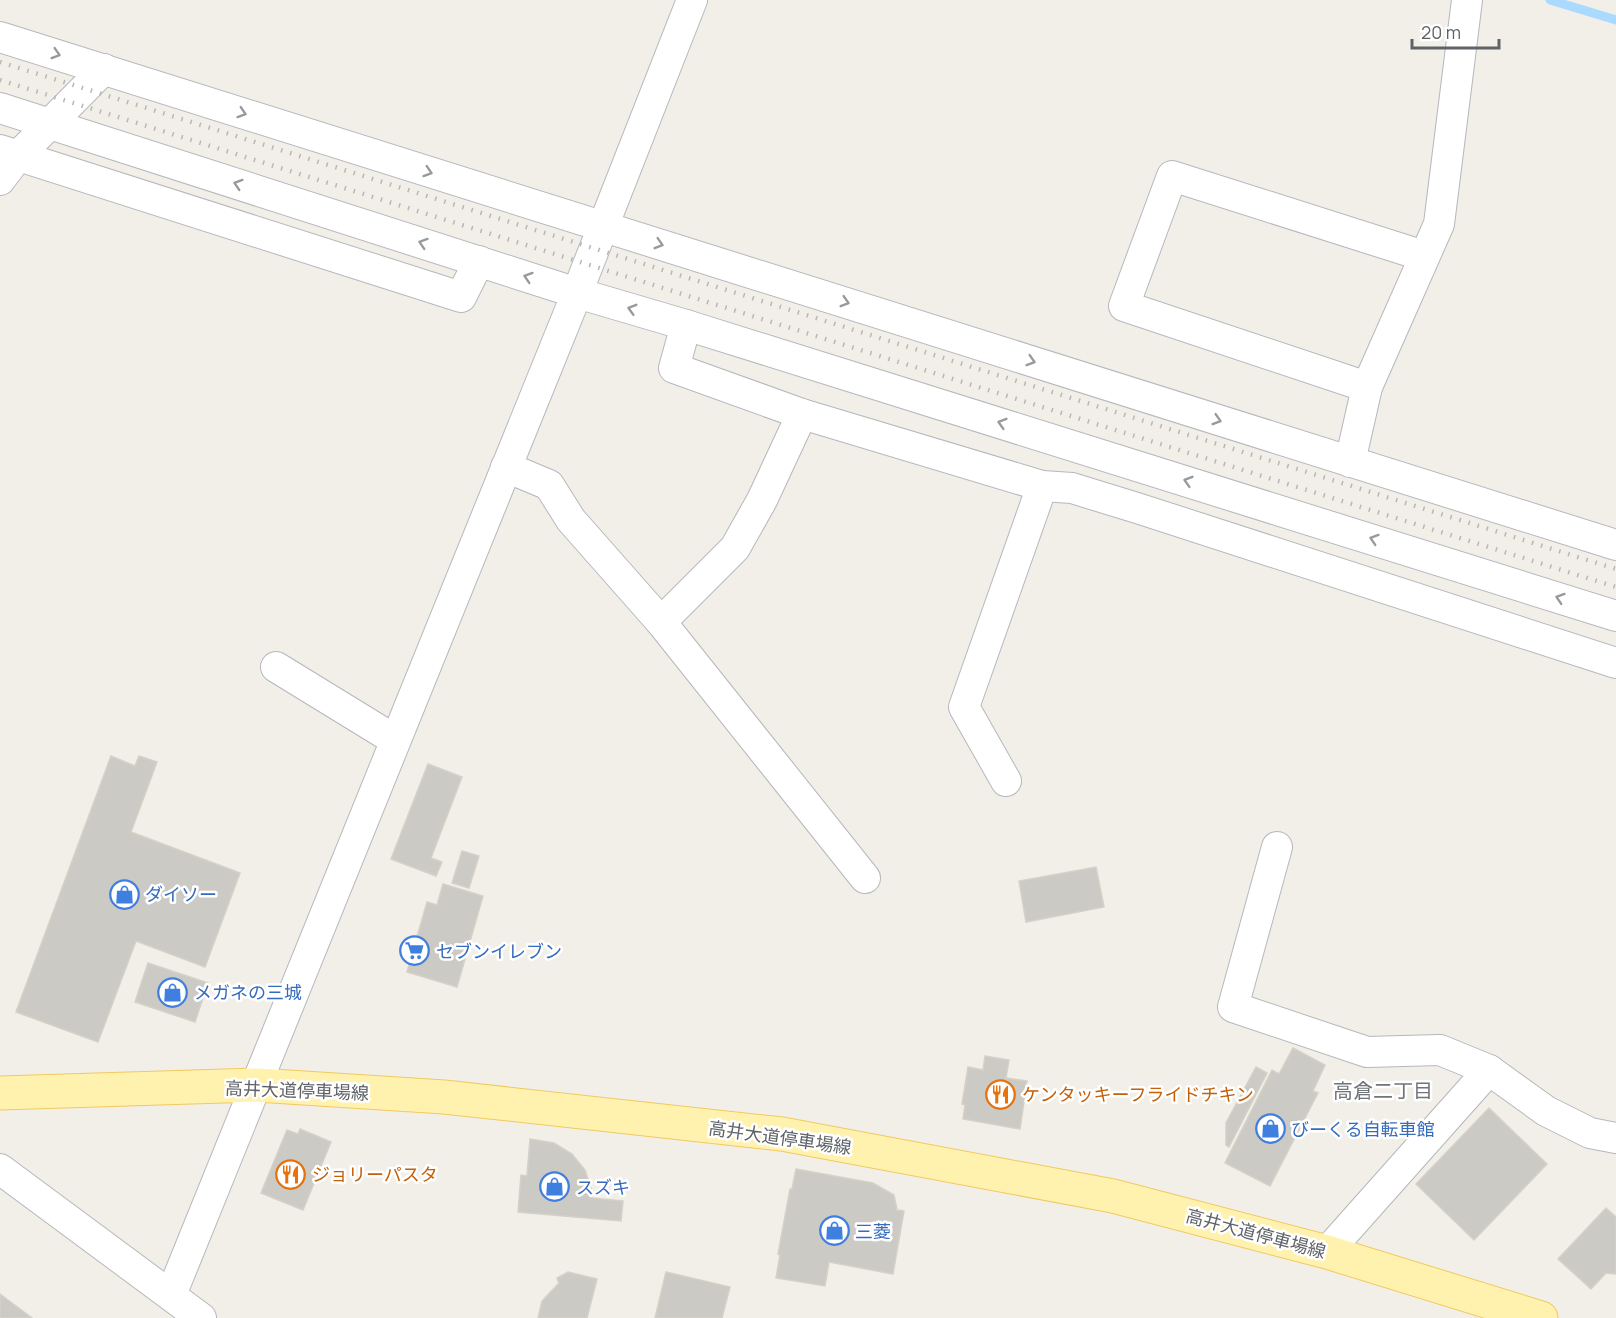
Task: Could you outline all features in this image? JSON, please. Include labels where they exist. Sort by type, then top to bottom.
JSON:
[{"type":"main road","name":"高井大道停車場線","points":[[0,1093],[257,1085],[444,1097],[782,1134],[1113,1196],[1327,1252],[1541,1318]]},
{"type":"street","points":[[171,1295],[577,293],[692,0]]},
{"type":"street","points":[[1350,462],[1367,387],[1438,224],[1467,0]]},
{"type":"street","points":[[0,37],[1616,545]]},
{"type":"street","points":[[0,180],[9,153],[51,124],[104,69]]},
{"type":"street","points":[[0,108],[577,293],[686,325],[1616,616]]},
{"type":"street","points":[[9,153],[461,297],[479,261]]},
{"type":"street","points":[[1367,387],[1124,306],[1172,176],[1424,256]]},
{"type":"street","points":[[686,325],[674,368],[802,414],[1042,486],[1072,488],[1616,663]]},
{"type":"street","points":[[661,622],[735,548],[762,500],[802,414]]},
{"type":"street","points":[[506,467],[549,485],[571,520],[661,622],[865,878]]},
{"type":"street","points":[[1006,780],[964,707],[1042,486]]},
{"type":"street","points":[[276,667],[395,740]]},
{"type":"street","points":[[1277,847],[1233,1007],[1367,1052],[1440,1050],[1489,1070],[1546,1112],[1590,1133],[1616,1138]]},
{"type":"street","points":[[1327,1252],[1489,1070]]},
{"type":"street","points":[[0,1169],[201,1318]]},
{"type":"building","points":[[111,756],[135,766],[139,756],[157,762],[131,832],[240,873],[205,967],[136,941],[98,1042],[16,1012]]},
{"type":"building","points":[[428,764],[462,777],[431,858],[442,862],[436,876],[391,859]]},
{"type":"building","points":[[462,851],[479,856],[469,888],[452,883]]},
{"type":"building","points":[[1096,867],[1104,907],[1026,922],[1019,881]]},
{"type":"building","points":[[443,884],[483,896],[457,987],[407,972],[427,902],[437,905]]},
{"type":"building","points":[[148,963],[208,983],[195,1022],[135,1002]]},
{"type":"building","points":[[1293,1048],[1325,1065],[1313,1091],[1318,1093],[1270,1186],[1225,1163],[1272,1070],[1279,1074]]},
{"type":"building","points":[[985,1056],[1009,1060],[1006,1078],[1027,1081],[1020,1129],[963,1119],[965,1105],[962,1104],[968,1067],[983,1070]]},
{"type":"building","points":[[1256,1067],[1267,1073],[1229,1147],[1226,1145],[1226,1123]]},
{"type":"building","points":[[1489,1108],[1547,1164],[1474,1240],[1416,1184]]},
{"type":"building","points":[[300,1129],[331,1142],[303,1210],[261,1193],[287,1130],[298,1134]]},
{"type":"building","points":[[530,1139],[554,1143],[572,1154],[585,1170],[592,1198],[623,1201],[621,1221],[518,1212],[521,1175],[527,1176]]},
{"type":"building","points":[[796,1169],[873,1183],[894,1195],[897,1210],[904,1211],[893,1274],[829,1262],[825,1286],[776,1278],[780,1255],[778,1254]]},
{"type":"building","points":[[1606,1208],[1616,1217],[1616,1274],[1606,1273],[1591,1289],[1558,1259]]},
{"type":"building","points":[[568,1272],[597,1279],[587,1318],[538,1318],[542,1301],[559,1283],[557,1278]]},
{"type":"building","points":[[666,1272],[730,1287],[722,1318],[655,1318]]},
{"type":"building","points":[[0,1294],[32,1318],[0,1318]]},
{"type":"waterway","points":[[1550,0],[1616,20]]},
{"type":"railway","points":[[0,62],[1616,569]]},
{"type":"railway","points":[[0,80],[1616,587]]},
{"type":"place","name":"ダイソー","points":[[124,894]]},
{"type":"place","name":"セブンイレブン","points":[[415,951]]},
{"type":"place","name":"メガネの三城","points":[[173,992]]},
{"type":"place","name":"ケンタッキーフライドチキン","points":[[1001,1094]]},
{"type":"place","name":"びーくる自転車館","points":[[1270,1129]]},
{"type":"place","name":"ジョリーパスタ","points":[[291,1174]]},
{"type":"place","name":"スズキ","points":[[555,1187]]},
{"type":"place","name":"三菱","points":[[834,1231]]},
{"type":"district","name":"高倉二丁目","points":[[1383,1090]]}]
